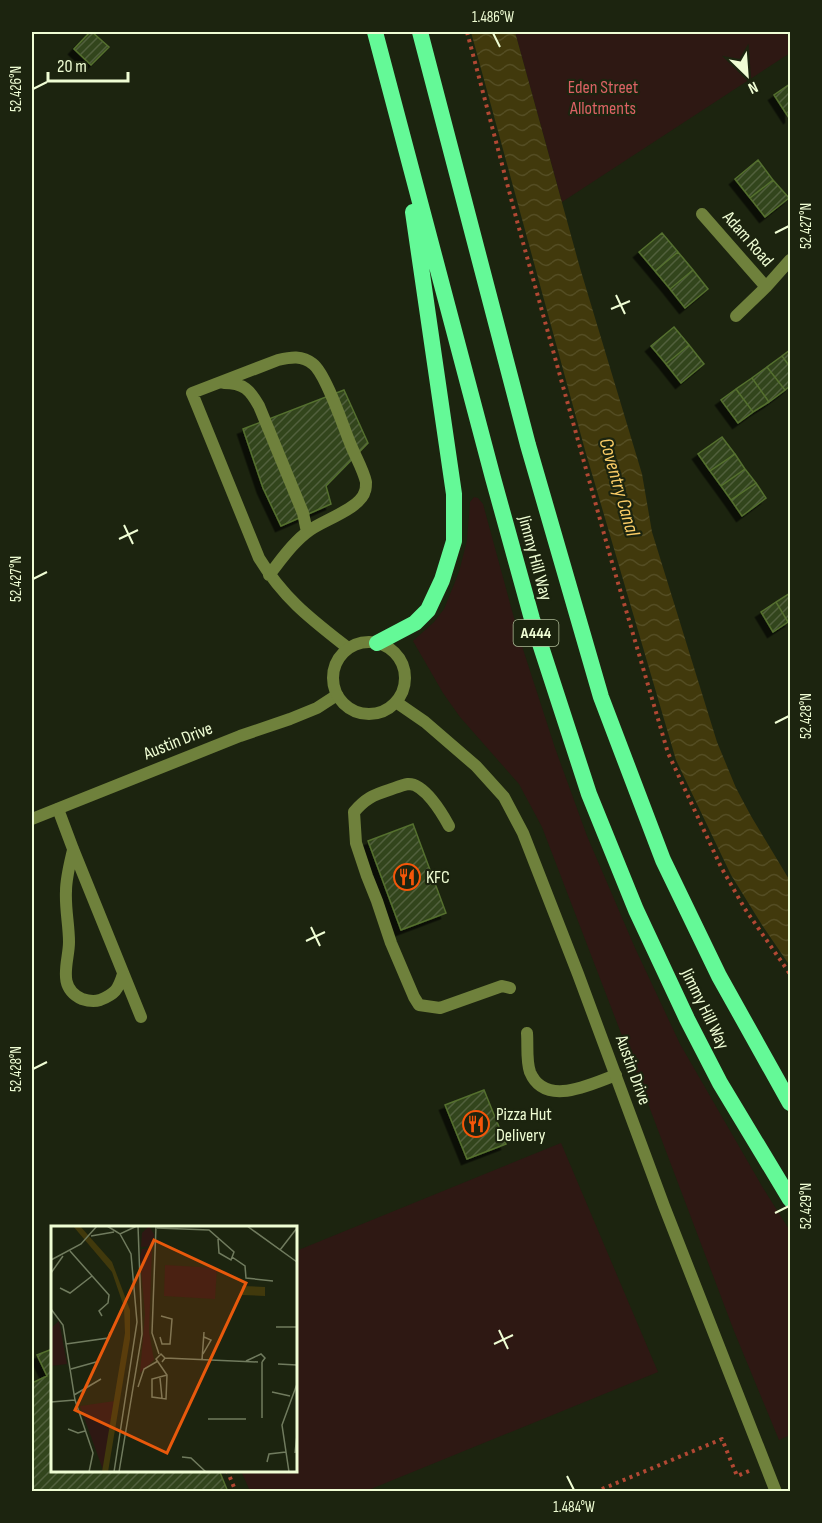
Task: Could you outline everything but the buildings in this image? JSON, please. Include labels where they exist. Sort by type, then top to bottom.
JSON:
[{"type":"highway","name":"Jimmy Hill Way","points":[[375,32],[532,620],[589,794],[636,910],[687,1019],[720,1083],[790,1199]]},
{"type":"highway","name":"Jimmy Hill Way","points":[[420,32],[528,445],[601,697],[663,860],[719,976],[790,1103]]},
{"type":"highway","points":[[377,643],[415,623],[428,610],[442,580],[454,541],[454,494],[447,440],[400,129]]},
{"type":"street","name":"Adam Road","points":[[702,214],[766,287]]},
{"type":"street","name":"Adam Road","points":[[736,316],[790,260]]},
{"type":"street","points":[[269,574],[307,532],[352,507],[360,501],[365,492],[366,483],[360,466],[324,381],[315,365],[303,358],[291,357],[278,360],[192,393],[259,558],[269,574],[286,596],[309,618],[348,648]]},
{"type":"street","points":[[219,383],[233,382],[243,386],[251,393],[259,406],[303,513],[307,532]]},
{"type":"street","points":[[363,642],[377,643],[388,647],[399,658],[404,670],[404,683],[396,702],[374,714],[352,710],[342,702],[337,695],[332,678],[334,666],[348,648],[363,642]]},
{"type":"street","name":"Austin Drive","points":[[32,819],[240,736],[290,719],[317,708],[337,695]]},
{"type":"street","name":"Austin Drive","points":[[396,702],[425,722],[476,766],[504,797],[523,832],[664,1206],[776,1491]]},
{"type":"street","points":[[449,826],[423,789],[408,784],[382,792],[364,801],[354,812],[356,843],[367,876],[391,943],[419,1005],[440,1008],[502,986],[510,988]]},
{"type":"street","points":[[58,809],[141,1017]]},
{"type":"street","points":[[73,849],[66,890],[69,945],[65,967],[67,983],[75,995],[84,1000],[96,1001],[109,996],[119,987],[123,974]]},
{"type":"street","points":[[527,1034],[528,1062],[531,1073],[539,1084],[552,1091],[567,1091],[616,1075]]},
{"type":"path","points":[[467,32],[608,548],[668,753],[722,867],[746,909],[790,974]]},
{"type":"path","points":[[595,1491],[722,1439],[737,1476],[765,1464]]},
{"type":"path","points":[[228,1472],[236,1491]]},
{"type":"green space","name":"Eden Street Allotments","points":[[515,32],[784,32],[790,38],[790,53],[562,202]]},
{"type":"green space","points":[[474,497],[483,504],[520,640],[555,748],[587,836],[635,948],[680,1044],[790,1231],[790,1440],[788,1436],[779,1440],[734,1331],[542,827],[519,784],[460,717],[443,693],[413,641],[434,622],[444,609],[459,572],[467,540],[470,502]]},
{"type":"green space","points":[[561,1143],[658,1372],[366,1491],[250,1491],[241,1472],[297,1472],[297,1251]]},
{"type":"water","name":"Coventry Canal","points":[[471,32],[515,32],[580,268],[642,474],[652,532],[717,742],[736,788],[790,881],[790,966],[731,875],[676,760],[585,450]]},
{"type":"place","name":"KFC","points":[[407,877]]},
{"type":"place","name":"Pizza Hut Delivery","points":[[476,1124]]}]
